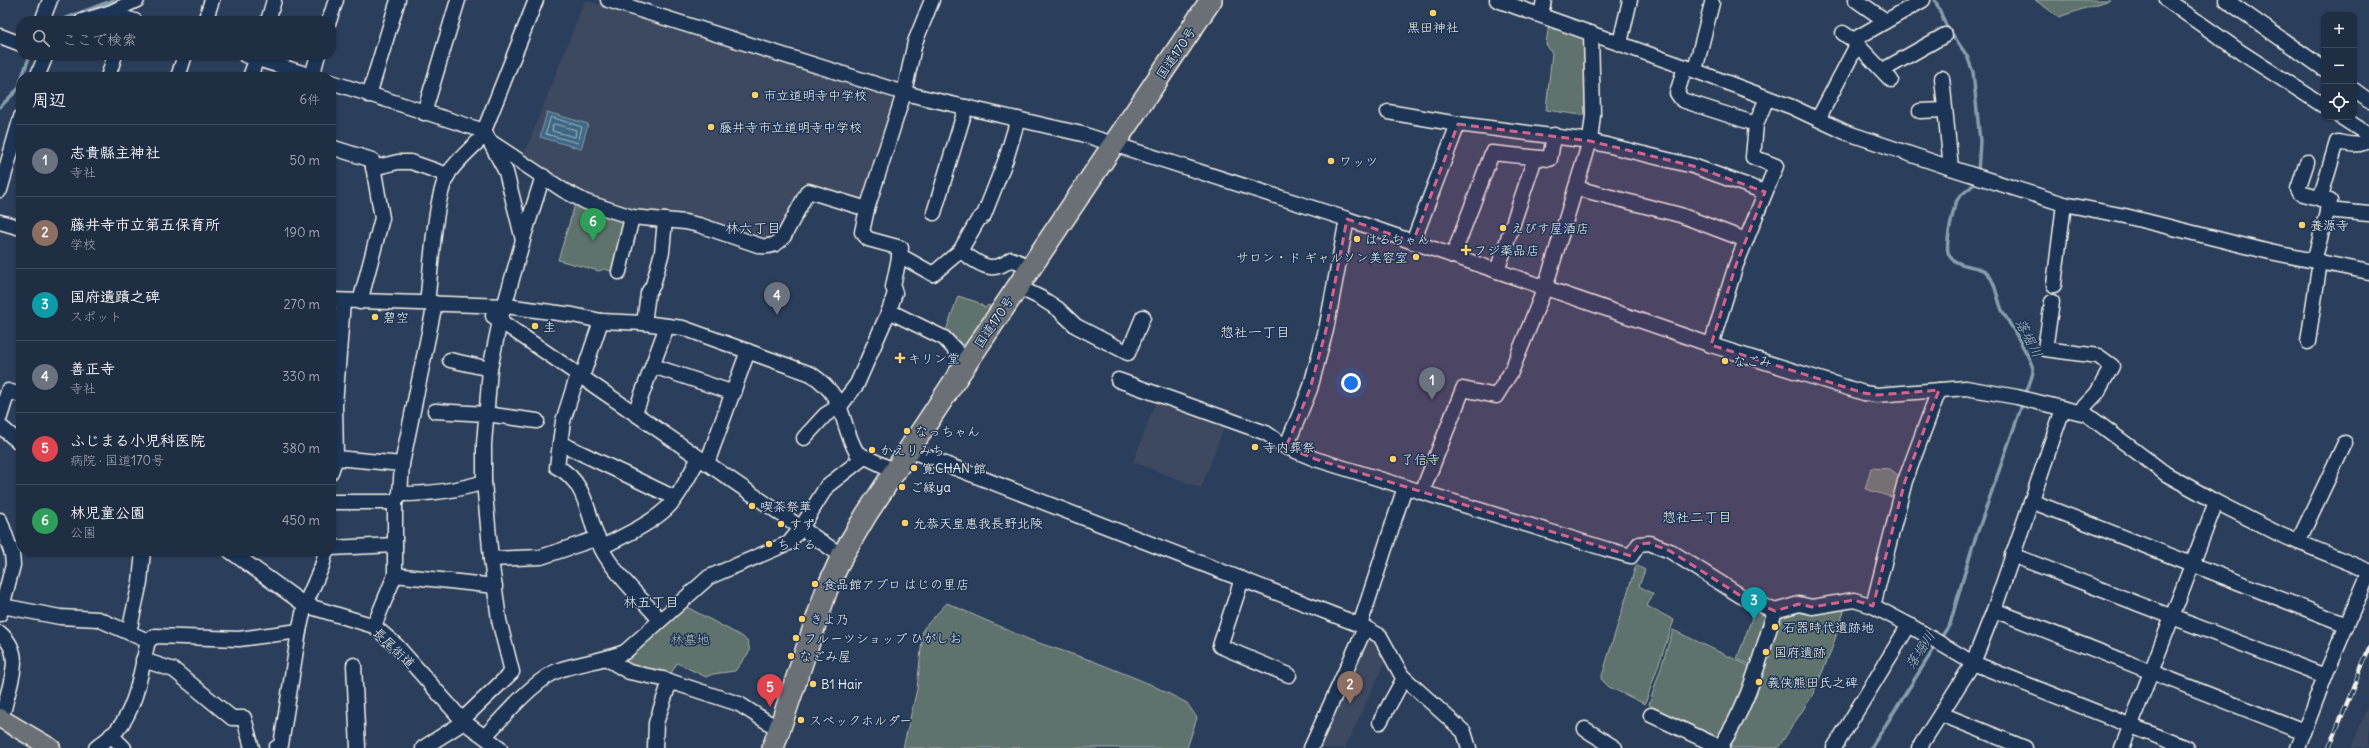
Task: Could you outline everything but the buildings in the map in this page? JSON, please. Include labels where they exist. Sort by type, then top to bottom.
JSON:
[{"type":"highway","name":"国道170号","points":[[776,739],[826,589],[842,556],[895,471],[967,362],[1114,145],[1209,1]]},
{"type":"main road","points":[[0,717],[51,748]]},
{"type":"street","points":[[44,16],[50,0]]},
{"type":"street","points":[[99,16],[137,0]]},
{"type":"street","points":[[207,16],[212,0]]},
{"type":"street","points":[[269,16],[274,0]]},
{"type":"street","points":[[331,16],[336,0]]},
{"type":"street","points":[[369,95],[398,0]]},
{"type":"street","points":[[424,113],[458,0]]},
{"type":"street","points":[[374,626],[395,575],[395,545],[402,464],[431,303],[438,210],[448,175],[487,136],[536,0]]},
{"type":"street","points":[[608,0],[904,94],[1082,134],[1346,219],[1711,345],[1870,394],[1878,395],[1966,388],[2024,399],[2086,414],[2166,474],[2216,502],[2298,542],[2369,572],[2325,676],[2298,748]]},
{"type":"street","points":[[804,438],[825,415],[841,405],[857,384],[889,311],[894,293],[893,287],[900,248],[868,239],[862,232],[867,209],[904,94],[915,42],[932,0]]},
{"type":"street","points":[[1497,0],[1620,43],[1767,98],[1845,132],[2064,204],[2369,272]]},
{"type":"street","points":[[1541,15],[1544,0]]},
{"type":"street","points":[[1620,43],[1630,0]]},
{"type":"street","points":[[1856,0],[1886,21]]},
{"type":"street","points":[[1818,119],[1851,39],[1923,0]]},
{"type":"street","points":[[2167,0],[2242,53],[2321,104]]},
{"type":"street","points":[[2226,0],[2321,67]]},
{"type":"street","points":[[1712,4],[1690,69],[1677,93],[1682,100],[1756,124]]},
{"type":"street","points":[[109,13],[118,16]]},
{"type":"street","points":[[1422,492],[1463,389],[1496,396],[1511,372],[1545,288],[1590,141],[1593,115],[1591,33]]},
{"type":"street","points":[[1851,39],[1887,75],[1945,35]]},
{"type":"street","points":[[0,36],[16,42]]},
{"type":"street","points":[[39,72],[43,60]]},
{"type":"street","points":[[110,72],[113,60]]},
{"type":"street","points":[[180,72],[183,60]]},
{"type":"street","points":[[251,72],[252,60]]},
{"type":"street","points":[[265,60],[301,72]]},
{"type":"street","points":[[314,72],[317,60]]},
{"type":"street","points":[[1942,78],[1951,168]]},
{"type":"street","points":[[336,84],[487,136],[543,176],[586,202],[632,217],[699,225],[761,246],[770,247],[780,242],[808,191],[867,209]]},
{"type":"street","points":[[2357,92],[2369,101]]},
{"type":"street","points":[[1711,345],[1746,240],[1776,166],[1753,158],[1756,124],[1767,98]]},
{"type":"street","points":[[934,213],[966,107]]},
{"type":"street","points":[[1920,111],[1945,110]]},
{"type":"street","points":[[1388,112],[1458,124],[1554,135],[1590,141],[1693,166],[1766,192]]},
{"type":"street","points":[[899,255],[933,274],[960,251],[978,220],[984,215],[1006,159],[1018,119]]},
{"type":"street","points":[[2346,120],[2369,135]]},
{"type":"street","points":[[1413,242],[1458,124]]},
{"type":"street","points":[[0,190],[4,162],[16,130]]},
{"type":"street","points":[[1453,256],[1492,153],[1550,159],[1554,135]]},
{"type":"street","points":[[487,136],[506,172],[517,208],[523,240]]},
{"type":"street","points":[[2308,342],[2324,205],[2337,142],[2357,145],[2364,144],[2369,140]]},
{"type":"street","points":[[336,149],[372,160],[382,218],[360,302]]},
{"type":"street","points":[[1497,271],[1535,158]]},
{"type":"street","points":[[373,168],[398,162],[411,162],[448,175]]},
{"type":"street","points":[[2307,162],[2298,189],[2300,193],[2324,205],[2369,214]]},
{"type":"street","points":[[423,748],[463,721],[512,672],[500,620],[491,559],[484,482],[486,414],[490,369],[500,321],[506,306],[523,240],[543,176]]},
{"type":"street","points":[[1576,188],[1680,215],[1746,240]]},
{"type":"street","points":[[2054,285],[2064,204]]},
{"type":"street","points":[[619,272],[632,217]]},
{"type":"street","points":[[1286,447],[1310,389],[1326,330],[1346,219]]},
{"type":"street","points":[[644,323],[648,293],[653,285],[662,252],[665,220]]},
{"type":"street","points":[[0,222],[16,227]]},
{"type":"street","points":[[960,251],[988,267],[1002,266],[1011,259],[1031,267]]},
{"type":"street","points":[[1018,287],[1041,298],[1076,326],[1128,353],[1143,317]]},
{"type":"street","points":[[336,353],[337,301],[506,306],[573,315],[601,321],[644,323],[684,328],[811,374],[825,383],[841,405],[853,445],[863,458],[895,471]]},
{"type":"street","points":[[2052,302],[2045,349],[2098,356],[2112,366],[2097,393],[2079,412]]},
{"type":"street","points":[[476,305],[842,556]]},
{"type":"street","points":[[889,311],[944,338],[967,362]]},
{"type":"street","points":[[601,321],[563,421],[557,467],[569,473],[582,492],[606,557],[660,620]]},
{"type":"street","points":[[635,413],[667,326]]},
{"type":"street","points":[[491,559],[541,557],[600,543],[649,522],[666,509],[703,460],[734,393],[748,351]]},
{"type":"street","points":[[450,360],[490,369]]},
{"type":"street","points":[[653,366],[734,393]]},
{"type":"street","points":[[1118,380],[1266,433],[1286,447],[1315,459],[1631,556],[1639,544],[1649,542],[1670,551],[1741,596],[1775,611],[1799,604],[1812,606],[1854,600],[1873,606],[1910,625],[1973,663],[2187,748]]},
{"type":"street","points":[[1873,606],[1905,481],[1939,390]]},
{"type":"street","points":[[0,417],[8,391],[16,393]]},
{"type":"street","points":[[1919,748],[1973,663],[1994,610],[2063,409]]},
{"type":"street","points":[[435,411],[486,414],[537,421]]},
{"type":"street","points":[[0,426],[16,440]]},
{"type":"street","points":[[560,443],[675,498]]},
{"type":"street","points":[[2298,542],[2345,443]]},
{"type":"street","points":[[910,450],[1363,626],[1380,636],[1404,678],[1464,732],[1469,748]]},
{"type":"street","points":[[485,736],[545,679],[560,670],[607,659],[625,652],[709,577],[788,543],[801,528],[827,486],[863,458]]},
{"type":"street","points":[[336,464],[402,464]]},
{"type":"street","points":[[336,502],[438,494],[484,482]]},
{"type":"street","points":[[1311,748],[1363,626],[1405,487]]},
{"type":"street","points":[[2031,500],[2192,566],[2347,625]]},
{"type":"street","points":[[2122,748],[2216,502]]},
{"type":"street","points":[[0,520],[4,541],[13,565],[1,611],[98,619],[148,641]]},
{"type":"street","points":[[336,548],[395,545]]},
{"type":"street","points":[[2012,555],[2325,676]]},
{"type":"street","points":[[129,632],[140,582],[143,556]]},
{"type":"street","name":"長尾街道","points":[[237,556],[305,605],[374,626],[396,645],[463,721],[500,748]]},
{"type":"street","points":[[276,748],[281,745],[299,631],[305,605],[324,556]]},
{"type":"street","points":[[395,575],[495,586]]},
{"type":"street","points":[[1242,579],[1220,646],[1289,675]]},
{"type":"street","points":[[1994,610],[2304,732]]},
{"type":"street","points":[[1651,715],[1720,748],[1731,732],[1751,684],[1775,611]]},
{"type":"street","points":[[1834,748],[1910,625]]},
{"type":"street","points":[[96,748],[111,735],[125,719],[148,641],[155,636],[238,639],[299,631]]},
{"type":"street","points":[[0,633],[6,639],[14,652],[15,661],[4,709],[0,717]]},
{"type":"street","points":[[607,659],[617,667],[629,672],[670,681],[739,704],[776,739]]},
{"type":"street","points":[[143,660],[174,670],[232,718],[244,718],[252,748]]},
{"type":"street","points":[[354,664],[358,748]]},
{"type":"street","points":[[1380,722],[1404,678]]},
{"type":"street","points":[[655,748],[656,724],[670,681]]},
{"type":"street","points":[[1941,714],[2025,748]]},
{"type":"street","points":[[1585,729],[1615,748]]},
{"type":"street","points":[[111,735],[124,748]]},
{"type":"highlighted area","points":[[1458,124],[1590,141],[1693,166],[1765,192],[1736,265],[1711,345],[1864,393],[1877,395],[1939,390],[1905,481],[1873,606],[1854,600],[1812,607],[1799,604],[1775,611],[1741,596],[1670,551],[1649,543],[1639,544],[1631,556],[1315,459],[1286,447],[1310,389],[1326,330],[1347,219],[1413,242]]},
{"type":"shaded area","name":"藤井寺市立道明寺中学校","points":[[585,0],[896,96],[865,201],[807,183],[779,232],[768,242],[586,197],[523,157]]},
{"type":"shaded area","points":[[1157,399],[1225,425],[1201,488],[1133,462]]},
{"type":"shaded area","points":[[1368,634],[1376,638],[1386,660],[1345,748],[1314,748]]},
{"type":"shaded area","points":[[2369,703],[2369,748],[2351,748]]},
{"type":"green space","points":[[2035,0],[2110,0],[2059,17]]},
{"type":"green space","points":[[1549,24],[1585,37],[1588,116],[1546,110],[1552,53],[1546,44]]},
{"type":"green space","points":[[576,201],[625,219],[615,272],[604,269],[599,271],[558,260]]},
{"type":"green space","points":[[958,296],[977,302],[985,308],[988,305],[993,308],[965,350],[944,336]]},
{"type":"green space","points":[[1871,468],[1890,469],[1902,478],[1895,498],[1865,489]]},
{"type":"green space","points":[[1636,565],[1645,570],[1639,586],[1653,594],[1647,606],[1674,620],[1645,704],[1609,687],[1601,679]]},
{"type":"green space","points":[[947,603],[1030,640],[1093,661],[1150,684],[1187,703],[1197,718],[1187,748],[903,748],[917,689],[923,629]]},
{"type":"green space","points":[[1846,605],[1830,654],[1812,696],[1778,748],[1727,748],[1777,616],[1791,609]]},
{"type":"green space","name":"林墓地","points":[[685,606],[743,637],[748,642],[750,651],[735,671],[713,674],[706,677],[677,663],[669,677],[615,662]]},
{"type":"green space","points":[[1756,607],[1771,613],[1754,666],[1737,659]]},
{"type":"green space","points":[[1673,630],[1751,667],[1728,728],[1717,739],[1649,705]]},
{"type":"water","points":[[547,112],[588,124],[581,149],[540,137]]},
{"type":"waterway","points":[[72,16],[114,0]]},
{"type":"waterway","name":"落堀川","points":[[1935,0],[1946,25],[1967,56],[1973,72],[1980,141],[1978,173]]},
{"type":"waterway","points":[[24,72],[28,60]]},
{"type":"waterway","points":[[0,107],[16,91]]},
{"type":"waterway","name":"落堀川","points":[[1978,181],[1959,197],[1955,204],[1948,238],[1948,251],[1949,255],[1956,262],[1981,269],[1991,278],[2002,310],[2032,365],[2032,376],[2025,396]]},
{"type":"waterway","name":"落堀川","points":[[1940,639],[1950,624],[1972,548],[2023,402]]},
{"type":"waterway","name":"落堀川","points":[[1871,748],[1937,644]]},
{"type":"railway","points":[[2329,748],[2369,648]]},
{"type":"place","name":"黒田神社","points":[[1433,13]]},
{"type":"place","name":"市立道明寺中学校","points":[[755,95]]},
{"type":"place","name":"藤井寺市立道明寺中学校","points":[[711,127]]},
{"type":"place","name":"ワッツ","points":[[1331,161]]},
{"type":"place","name":"養源寺","points":[[2302,225]]},
{"type":"place","name":"えびす屋酒店","points":[[1503,228]]},
{"type":"place","name":"はるちゃん","points":[[1357,239]]},
{"type":"place","name":"林児童公園","points":[[593,241]]},
{"type":"place","name":"フジ薬品店","points":[[1466,250]]},
{"type":"place","name":"サロン・ド ギャルソン美容室","points":[[1416,257]]},
{"type":"place","name":"善正寺","points":[[777,315]]},
{"type":"place","name":"碧空","points":[[375,317]]},
{"type":"place","name":"圭","points":[[535,326]]},
{"type":"place","name":"キリン堂","points":[[900,358]]},
{"type":"place","name":"なごみ","points":[[1725,361]]},
{"type":"place","name":"志貴縣主神社","points":[[1432,400]]},
{"type":"place","name":"なっちゃん","points":[[907,431]]},
{"type":"place","name":"寺内葬祭","points":[[1255,447]]},
{"type":"place","name":"かえりみち","points":[[872,450]]},
{"type":"place","name":"了信寺","points":[[1393,459]]},
{"type":"place","name":"寛CHAN 館","points":[[914,468]]},
{"type":"place","name":"ご縁ya","points":[[902,487]]},
{"type":"place","name":"喫茶祭華","points":[[752,506]]},
{"type":"place","name":"允恭天皇惠我長野北陵","points":[[905,523]]},
{"type":"place","name":"すず","points":[[781,524]]},
{"type":"place","name":"ちょる","points":[[769,544]]},
{"type":"place","name":"食品館アプロ はじの里店","points":[[815,584]]},
{"type":"place","name":"きよ乃","points":[[802,619]]},
{"type":"place","name":"国府遺蹟之碑","points":[[1754,620]]},
{"type":"place","name":"石器時代遺跡地","points":[[1775,627]]},
{"type":"place","name":"フルーツショップ ひがしお","points":[[796,638]]},
{"type":"place","name":"国府遺跡","points":[[1766,652]]},
{"type":"place","name":"なごみ屋","points":[[791,656]]},
{"type":"place","name":"義侠熊田氏之碑","points":[[1759,682]]},
{"type":"place","name":"B1 Hair","points":[[813,684]]},
{"type":"place","name":"藤井寺市立第五保育所","points":[[1350,704]]},
{"type":"place","name":"ふじまる小児科医院","points":[[770,707]]},
{"type":"place","name":"スペックホルダー","points":[[801,720]]},
{"type":"district","name":"林六丁目","points":[[753,228]]},
{"type":"district","name":"惣社一丁目","points":[[1255,332]]},
{"type":"district","name":"惣社二丁目","points":[[1697,517]]},
{"type":"district","name":"林五丁目","points":[[651,602]]}]
